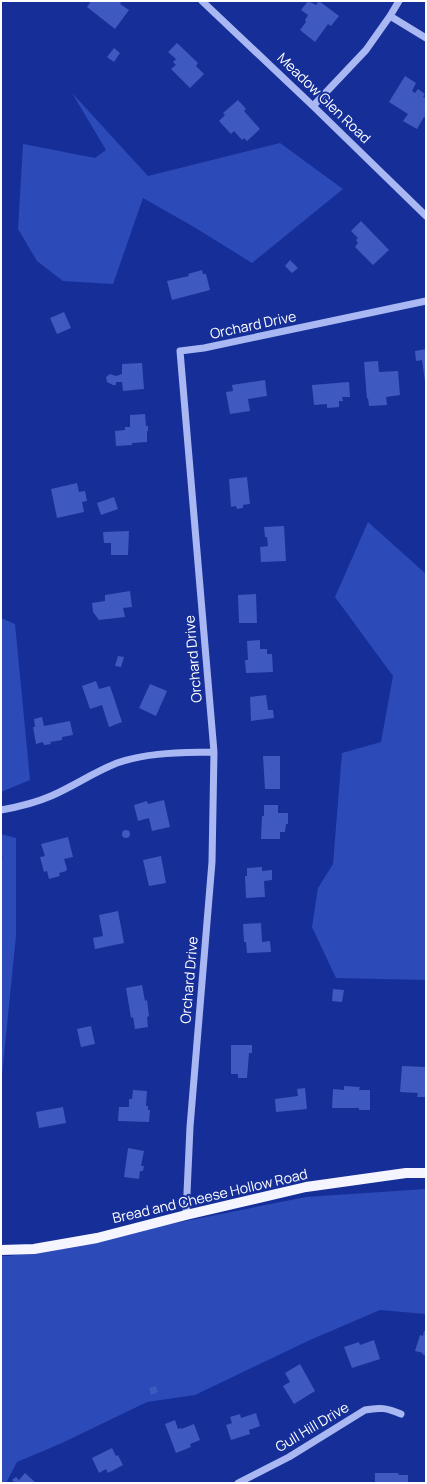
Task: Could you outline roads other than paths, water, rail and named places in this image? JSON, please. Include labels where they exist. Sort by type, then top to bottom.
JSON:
[{"type":"main road","name":"Bread and Cheese Hollow Road","points":[[1,1250],[34,1249],[97,1238],[186,1215],[306,1187],[406,1173],[426,1174]]},
{"type":"street","name":"Meadow Glen Road","points":[[202,1],[426,216]]},
{"type":"street","points":[[313,106],[366,50],[399,1]]},
{"type":"street","points":[[390,16],[426,38]]},
{"type":"street","name":"Orchard Drive","points":[[186,1215],[190,1127],[212,862],[214,752],[180,351],[204,348],[426,301]]},
{"type":"street","points":[[1,810],[19,807],[51,797],[84,778],[117,763],[145,756],[174,753],[214,752]]},
{"type":"street","name":"Gull Hill Drive","points":[[238,1483],[289,1457],[365,1410],[378,1408],[389,1409],[401,1414]]}]
